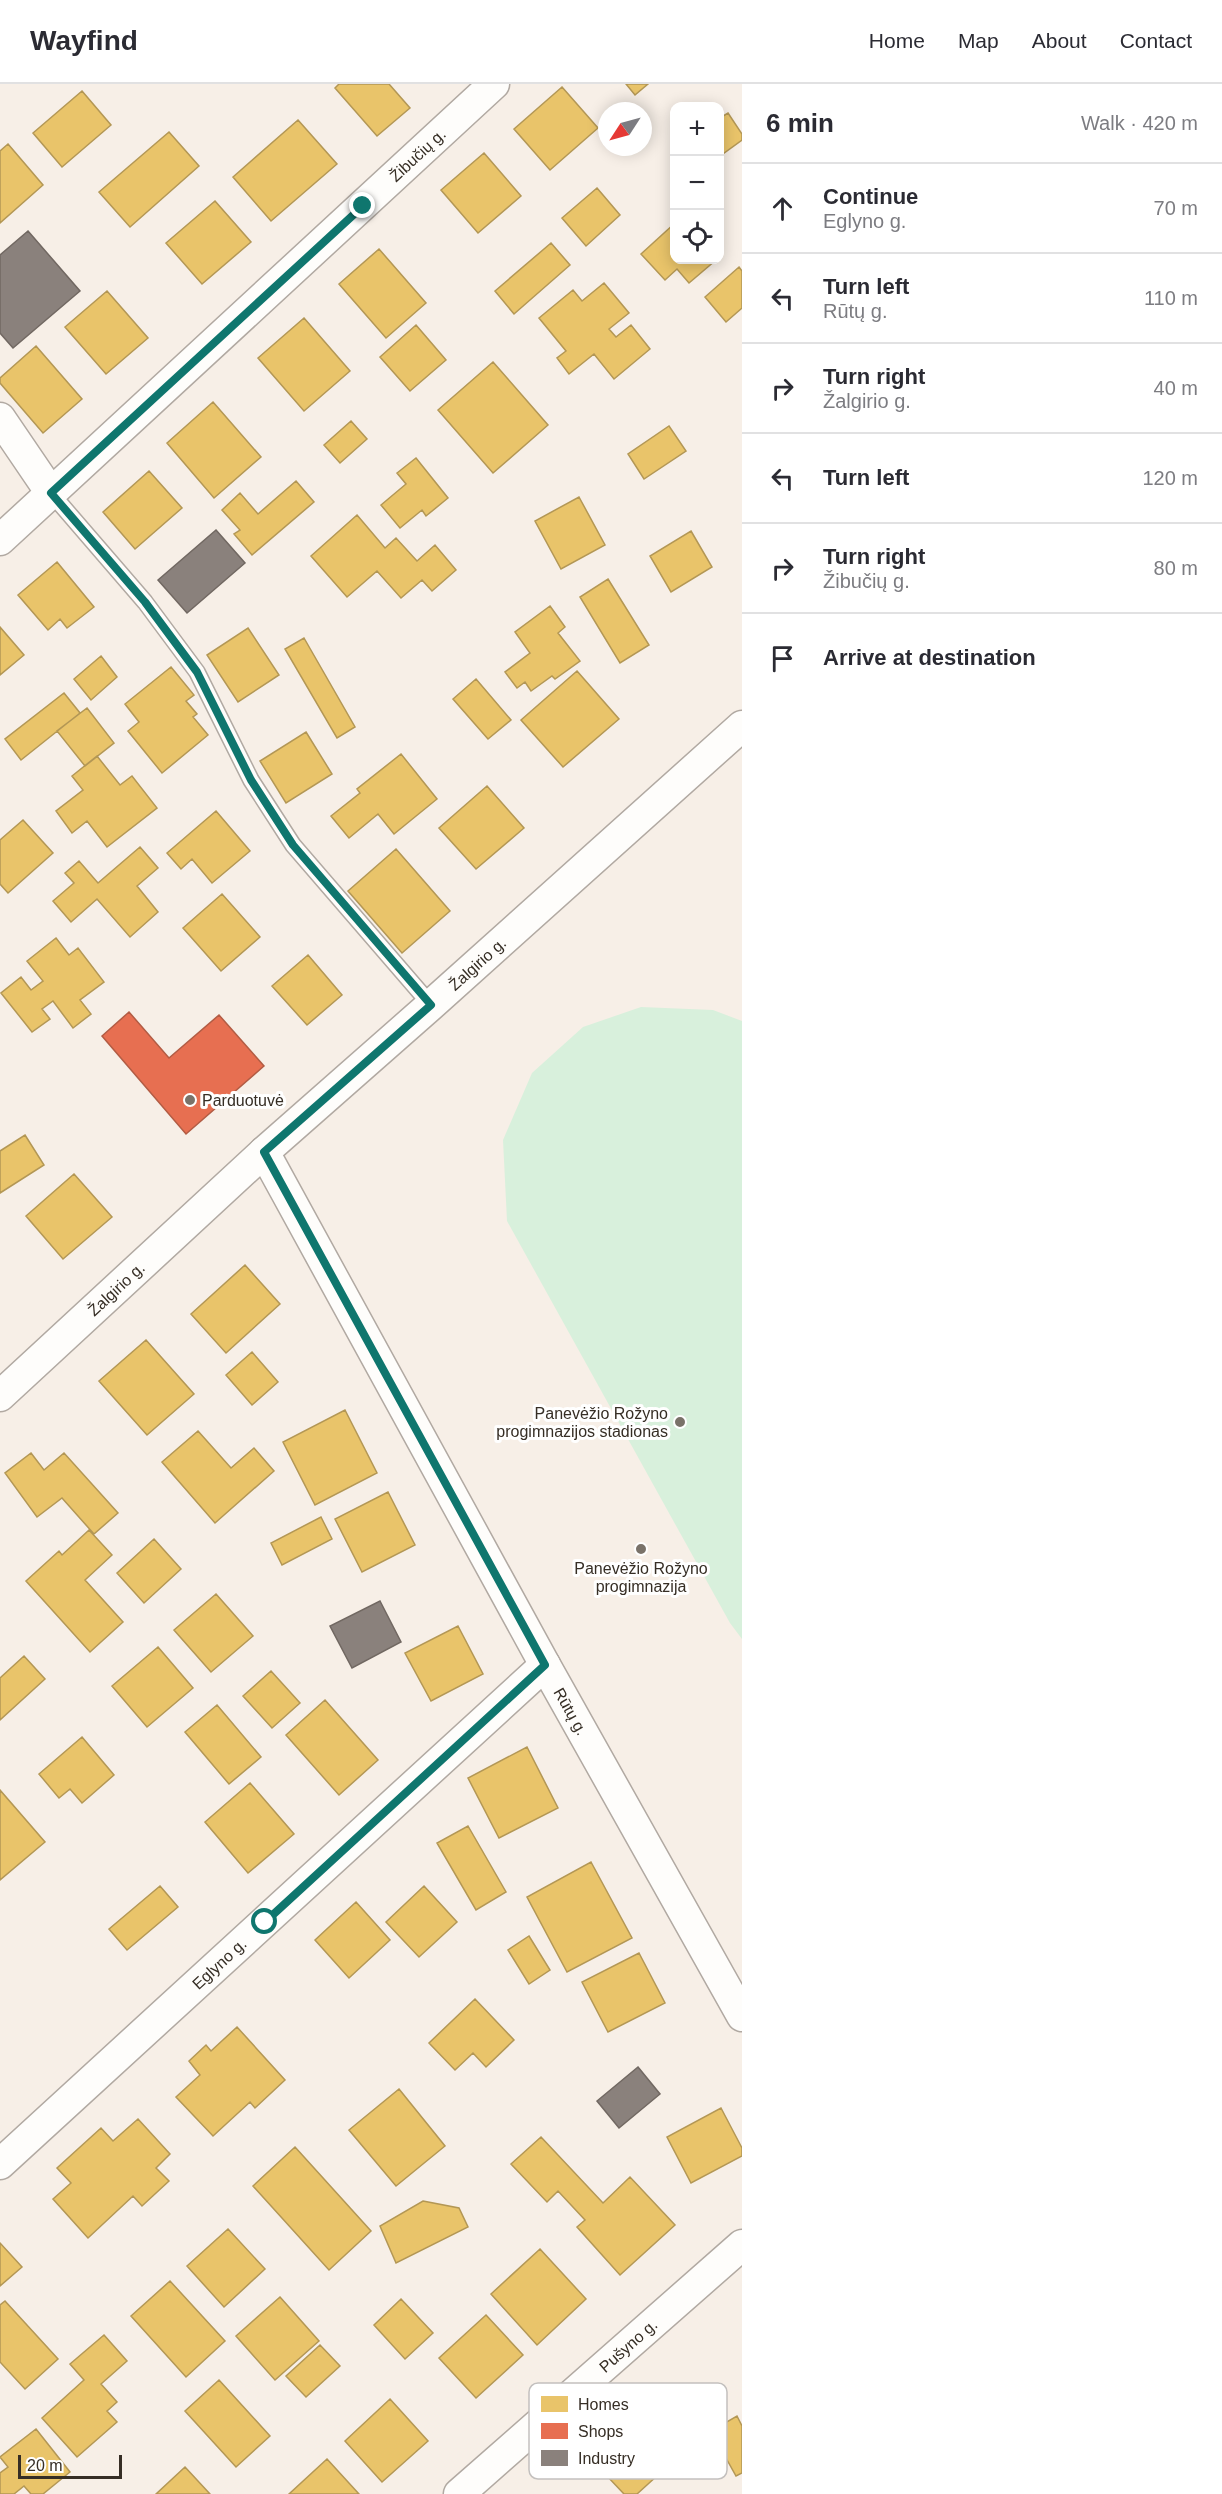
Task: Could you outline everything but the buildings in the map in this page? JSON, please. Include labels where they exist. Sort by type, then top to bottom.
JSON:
[{"type":"street","name":"Žibučių g.","points":[[0,540],[494,84]]},
{"type":"street","points":[[0,418],[51,493]]},
{"type":"street","name":"Žalgirio g.","points":[[0,1396],[264,1152],[742,726]]},
{"type":"street","name":"Rūtų g.","points":[[264,1152],[545,1665],[742,2016]]},
{"type":"street","name":"Eglyno g.","points":[[0,2164],[545,1665]]},
{"type":"street","name":"Pušyno g.","points":[[585,2383],[742,2245]]},
{"type":"street","name":"Pušyno g.","points":[[459,2494],[529,2432]]},
{"type":"lane","points":[[51,493],[145,602],[197,672],[251,780],[293,845],[431,1005]]},
{"type":"green space","name":"Panevėžio Rožyno progimnazijos stadionas","points":[[641,1007],[713,1010],[742,1021],[742,1639],[730,1623],[507,1221],[503,1140],[532,1073],[583,1027]]},
{"type":"place","name":"Parduotuvė","points":[[190,1100]]},
{"type":"place","name":"Panevėžio Rožyno progimnazijos stadionas","points":[[680,1422]]},
{"type":"place","name":"Panevėžio Rožyno progimnazija","points":[[641,1549]]},
{"type":"route","points":[[265,1922],[545,1665],[264,1152],[431,1005],[293,845],[251,780],[197,672],[145,602],[51,493],[363,206]]}]
